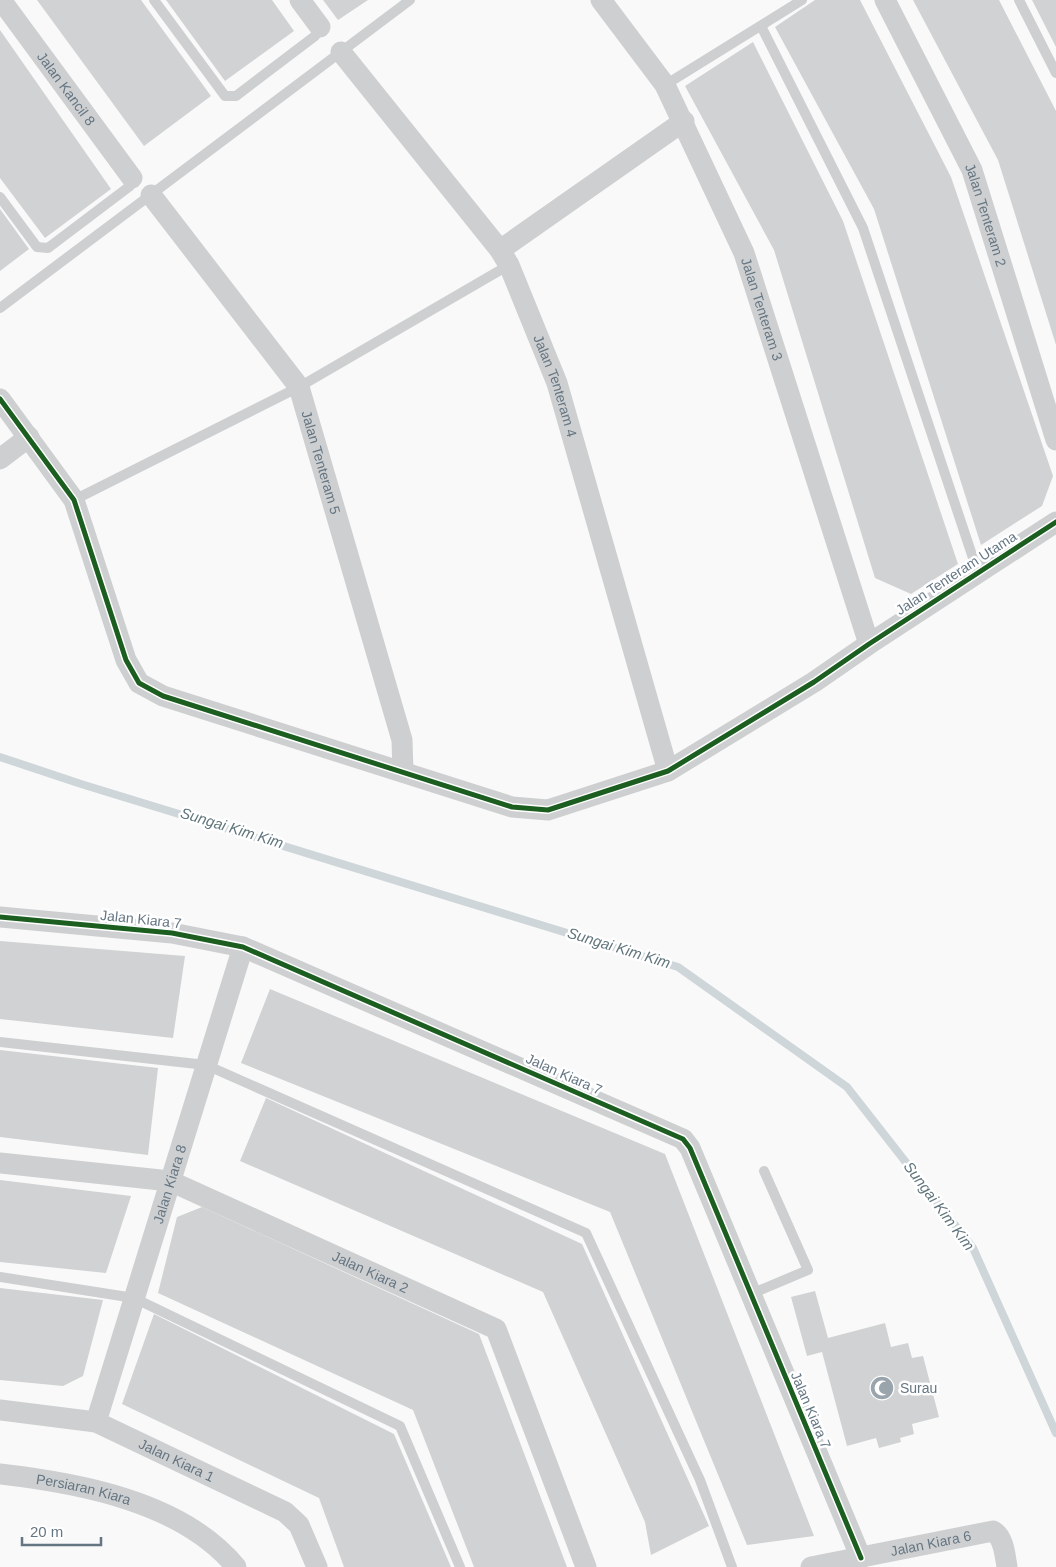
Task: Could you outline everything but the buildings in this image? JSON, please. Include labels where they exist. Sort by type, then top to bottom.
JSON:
[{"type":"street","name":"Jalan Kancil 8","points":[[1,0],[132,178]]},
{"type":"street","points":[[300,0],[320,27]]},
{"type":"street","name":"Jalan Tenteram 3","points":[[600,0],[665,85],[684,121],[744,253],[869,644]]},
{"type":"street","name":"Jalan Tenteram 2","points":[[885,0],[972,170],[1056,440]]},
{"type":"street","name":"Jalan Tenteram 4","points":[[341,52],[505,258],[557,384],[668,771]]},
{"type":"street","points":[[505,258],[684,121]]},
{"type":"street","name":"Jalan Tenteram 5","points":[[151,195],[299,387],[402,740],[404,772]]},
{"type":"street","name":"Jalan Tenteram Utama","points":[[0,399],[74,500],[126,660],[139,683],[162,696],[512,807],[548,810],[668,771],[814,682],[1056,522]]},
{"type":"street","points":[[0,459],[29,438]]},
{"type":"street","name":"Jalan Kiara 7","points":[[0,917],[172,933],[243,947],[683,1139],[690,1148],[861,1558]]},
{"type":"street","name":"Jalan Kiara 8","points":[[96,1422],[243,947]]},
{"type":"street","name":"Jalan Kiara 2","points":[[0,1163],[170,1181],[496,1329],[586,1567]]},
{"type":"street","name":"Jalan Kiara 1","points":[[0,1410],[96,1422],[291,1515],[300,1524],[317,1567]]},
{"type":"street","name":"Persiaran Kiara","points":[[0,1474],[28,1477],[119,1497],[160,1510],[202,1535],[236,1567]]},
{"type":"street","name":"Jalan Kiara 6","points":[[811,1567],[993,1531],[998,1533],[1001,1540],[1007,1567]]},
{"type":"lane","points":[[154,0],[225,96],[236,96],[315,36],[320,27]]},
{"type":"lane","points":[[0,308],[410,0]]},
{"type":"lane","points":[[665,85],[802,0]]},
{"type":"lane","points":[[1019,0],[1056,73]]},
{"type":"lane","points":[[761,26],[863,228],[978,573]]},
{"type":"lane","points":[[0,197],[37,247],[48,248],[130,186],[132,178]]},
{"type":"lane","points":[[74,500],[299,387],[505,258]]},
{"type":"lane","points":[[0,1042],[206,1066],[586,1233],[700,1480],[732,1567]]},
{"type":"lane","points":[[751,1294],[808,1270],[764,1171]]},
{"type":"lane","points":[[0,1277],[134,1298],[400,1426],[460,1567]]},
{"type":"waterway","name":"Sungai Kim Kim","points":[[0,757],[81,784],[678,967],[847,1087],[973,1248],[1056,1433]]},
{"type":"cycle path","points":[[0,399],[74,500],[126,660],[139,683],[163,696],[512,807],[548,810],[668,771],[814,682],[1056,522]]},
{"type":"cycle path","points":[[0,917],[172,933],[243,947],[683,1139],[690,1148],[861,1558]]},
{"type":"place","name":"Surau","points":[[882,1388]]}]
